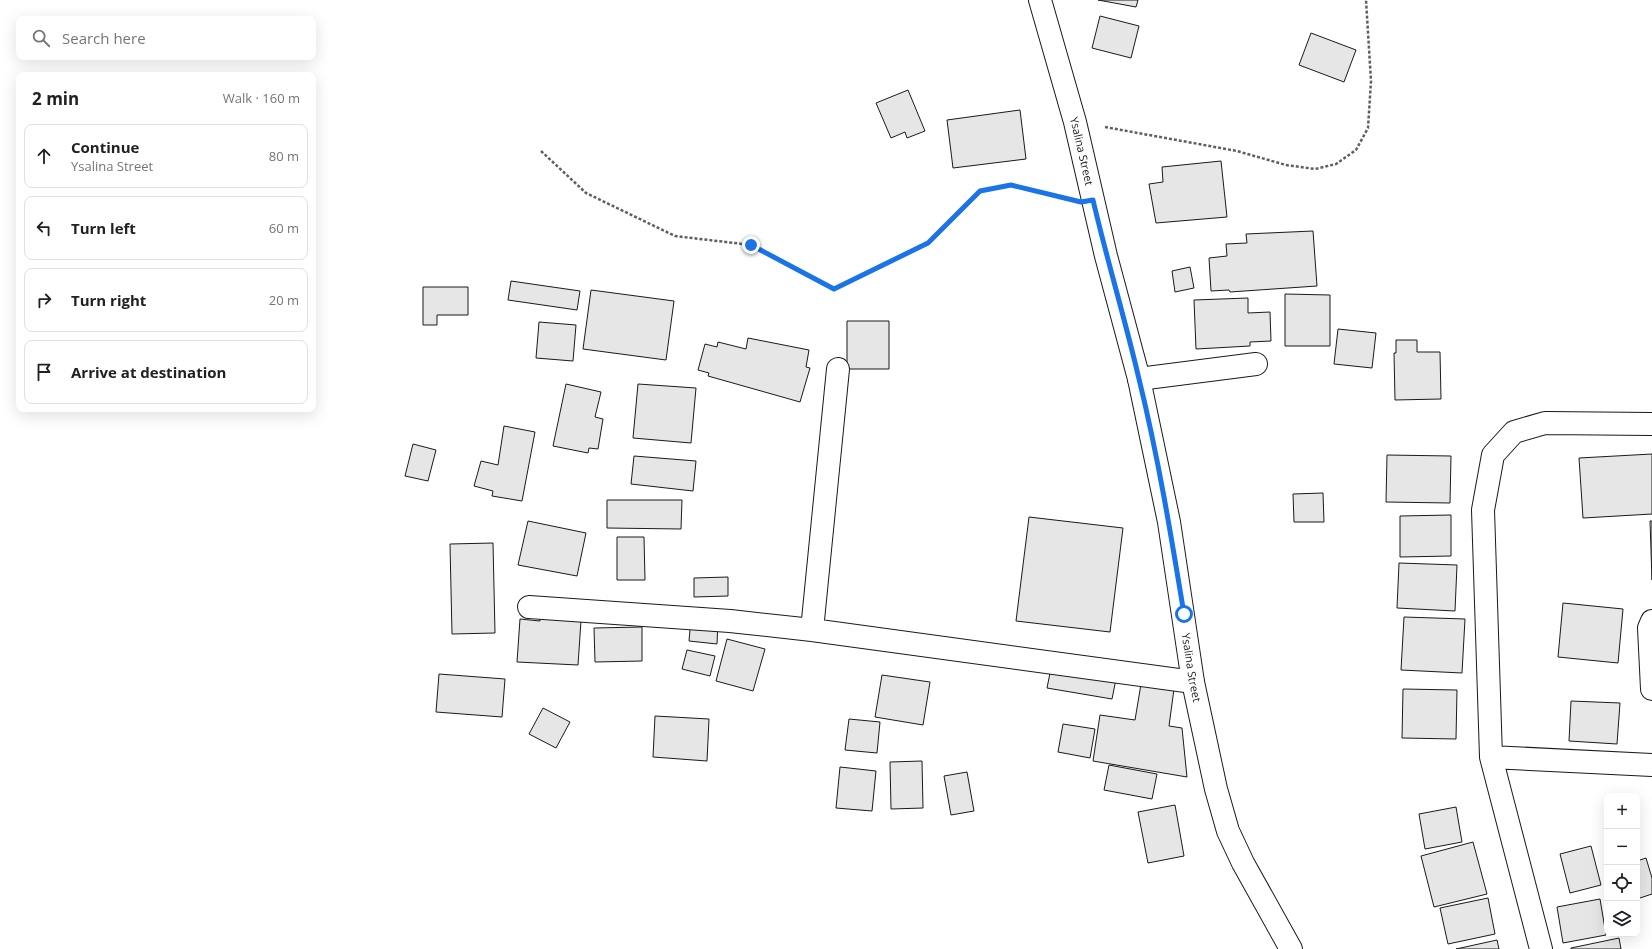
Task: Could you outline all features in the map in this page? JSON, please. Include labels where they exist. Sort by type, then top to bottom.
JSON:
[{"type":"street","name":"Ysalina Street","points":[[1040,0],[1075,122],[1106,256],[1139,379],[1169,522],[1193,682],[1216,789],[1228,831],[1243,863],[1290,949]]},
{"type":"street","points":[[1139,379],[1256,364]]},
{"type":"street","points":[[812,630],[838,368]]},
{"type":"street","points":[[1541,949],[1491,757],[1483,510],[1493,454],[1514,432],[1545,423],[1652,424]]},
{"type":"street","points":[[529,607],[730,621],[812,630],[1193,682]]},
{"type":"street","points":[[1652,621],[1648,628],[1652,689]]},
{"type":"street","points":[[1491,757],[1652,765]]},
{"type":"path","points":[[1075,122],[1237,150],[1286,165],[1315,169],[1336,164],[1356,150],[1368,128],[1371,81],[1366,0]]},
{"type":"path","points":[[541,151],[586,193],[675,236],[751,245],[834,289],[928,243],[980,191],[1011,185],[1081,202],[1093,200]]},
{"type":"building","points":[[1098,0],[1138,0],[1136,7]]},
{"type":"building","points":[[1100,16],[1139,26],[1131,58],[1092,48]]},
{"type":"building","points":[[1311,33],[1356,50],[1344,82],[1299,65]]},
{"type":"building","points":[[908,90],[925,131],[907,138],[905,132],[891,138],[876,103]]},
{"type":"building","points":[[1020,110],[1026,159],[953,168],[947,120]]},
{"type":"building","points":[[1221,161],[1227,217],[1156,223],[1149,184],[1163,182],[1162,167]]},
{"type":"building","points":[[1313,231],[1317,286],[1230,292],[1229,290],[1211,291],[1209,258],[1227,256],[1226,244],[1247,243],[1246,234]]},
{"type":"building","points":[[1190,267],[1194,288],[1175,292],[1172,271]]},
{"type":"building","points":[[511,281],[580,291],[577,310],[508,300]]},
{"type":"building","points":[[423,287],[468,287],[468,315],[437,315],[437,325],[423,325]]},
{"type":"building","points":[[591,290],[674,301],[666,360],[583,349]]},
{"type":"building","points":[[1285,294],[1330,295],[1330,346],[1285,346]]},
{"type":"building","points":[[1248,298],[1248,313],[1270,312],[1271,341],[1250,342],[1250,346],[1196,349],[1194,300]]},
{"type":"building","points":[[847,321],[889,321],[889,369],[847,369]]},
{"type":"building","points":[[539,322],[576,325],[573,361],[536,358]]},
{"type":"building","points":[[1338,329],[1376,333],[1372,368],[1334,364]]},
{"type":"building","points":[[748,338],[809,350],[806,367],[810,368],[800,402],[708,376],[709,373],[698,370],[705,344],[717,347],[718,342],[746,349]]},
{"type":"building","points":[[1396,340],[1417,340],[1417,352],[1440,352],[1441,399],[1395,400],[1394,353],[1396,353]]},
{"type":"building","points":[[566,384],[601,392],[595,417],[603,419],[598,449],[589,448],[588,453],[553,446]]},
{"type":"building","points":[[638,384],[696,388],[691,443],[633,438]]},
{"type":"building","points":[[504,426],[535,432],[522,501],[492,496],[493,491],[474,486],[481,461],[498,465]]},
{"type":"building","points":[[413,444],[436,450],[428,481],[405,476]]},
{"type":"building","points":[[1652,454],[1652,514],[1583,518],[1579,458]]},
{"type":"building","points":[[1387,455],[1451,456],[1450,503],[1386,502]]},
{"type":"building","points":[[634,456],[696,461],[693,491],[631,484]]},
{"type":"building","points":[[1323,493],[1324,522],[1294,522],[1293,494]]},
{"type":"building","points":[[607,500],[682,500],[681,529],[607,528]]},
{"type":"building","points":[[1451,515],[1451,556],[1400,557],[1400,516]]},
{"type":"building","points":[[1029,517],[1123,528],[1110,632],[1016,621]]},
{"type":"building","points":[[528,521],[586,533],[577,576],[518,565]]},
{"type":"building","points":[[1650,521],[1652,521],[1652,580]]},
{"type":"building","points":[[617,537],[644,537],[645,580],[617,580]]},
{"type":"building","points":[[493,543],[495,633],[452,634],[450,544]]},
{"type":"building","points":[[1399,563],[1457,565],[1455,611],[1397,608]]},
{"type":"building","points":[[728,577],[728,596],[694,597],[694,578]]},
{"type":"building","points":[[541,603],[582,606],[578,665],[517,662],[520,619],[540,621]]},
{"type":"building","points":[[1563,603],[1623,609],[1618,663],[1558,657]]},
{"type":"building","points":[[1404,617],[1465,619],[1462,673],[1401,670]]},
{"type":"building","points":[[691,618],[718,620],[717,644],[689,641]]},
{"type":"building","points":[[642,627],[642,661],[595,662],[594,628]]},
{"type":"building","points":[[727,639],[765,649],[753,691],[716,681]]},
{"type":"building","points":[[687,650],[715,656],[710,676],[682,669]]},
{"type":"building","points":[[1051,668],[1116,679],[1112,699],[1047,688]]},
{"type":"building","points":[[439,674],[505,679],[502,717],[436,712]]},
{"type":"building","points":[[882,675],[930,682],[923,725],[875,717]]},
{"type":"building","points":[[1141,684],[1174,689],[1169,726],[1182,728],[1187,777],[1093,761],[1100,715],[1135,720]]},
{"type":"building","points":[[1403,689],[1457,690],[1456,739],[1402,738]]},
{"type":"building","points":[[1571,701],[1620,703],[1617,744],[1569,741]]},
{"type":"building","points":[[543,708],[570,722],[556,748],[529,734]]},
{"type":"building","points":[[655,716],[709,719],[707,761],[653,757]]},
{"type":"building","points":[[849,719],[880,722],[877,753],[845,750]]},
{"type":"building","points":[[1063,724],[1095,729],[1090,758],[1058,752]]},
{"type":"building","points":[[922,761],[923,808],[891,809],[890,762]]},
{"type":"building","points":[[1109,765],[1157,774],[1152,799],[1104,790]]},
{"type":"building","points":[[840,767],[876,771],[872,811],[836,808]]},
{"type":"building","points":[[967,772],[974,811],[951,815],[944,776]]},
{"type":"building","points":[[1175,805],[1184,856],[1148,863],[1138,812]]},
{"type":"building","points":[[1456,807],[1462,842],[1425,849],[1419,814]]},
{"type":"building","points":[[1473,842],[1487,894],[1434,907],[1421,856]]},
{"type":"building","points":[[1591,846],[1601,885],[1570,893],[1560,854]]},
{"type":"building","points":[[1646,858],[1652,878],[1652,894],[1640,898],[1640,865],[1640,860]]},
{"type":"building","points":[[1488,898],[1495,934],[1448,944],[1440,908]]},
{"type":"building","points":[[1600,899],[1604,923],[1604,935],[1563,943],[1557,907]]},
{"type":"building","points":[[1619,938],[1621,949],[1571,949],[1571,948]]},
{"type":"building","points":[[1497,940],[1499,949],[1456,949]]},
{"type":"route","points":[[751,245],[834,289],[928,243],[980,191],[1011,185],[1081,202],[1093,200],[1106,256],[1139,379],[1169,522],[1184,614]]}]
